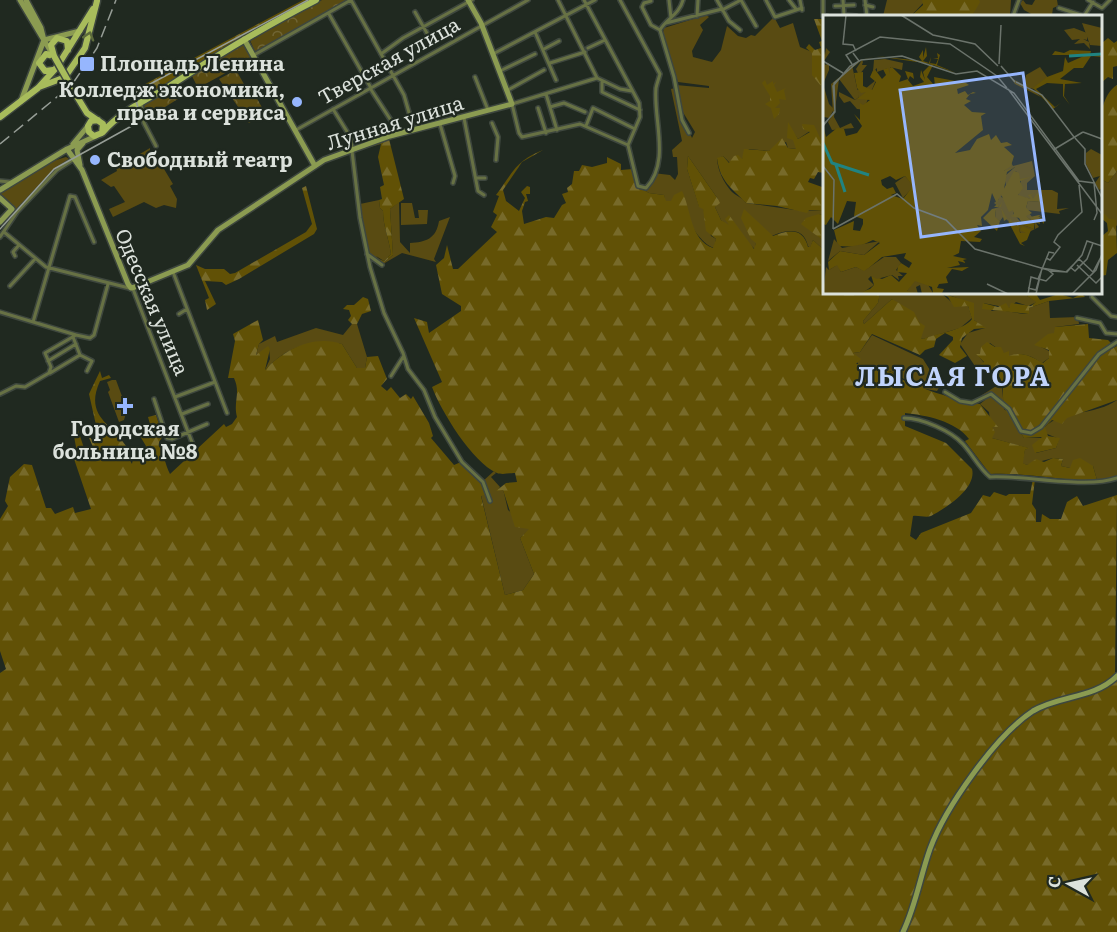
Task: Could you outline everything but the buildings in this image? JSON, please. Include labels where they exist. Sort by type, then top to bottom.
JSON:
[{"type":"main road","points":[[87,113],[87,128],[94,137],[103,132],[115,119],[244,39],[314,0]]},
{"type":"main road","points":[[0,117],[38,88],[63,78],[73,67],[85,48],[91,16],[97,1]]},
{"type":"main road","points":[[38,88],[57,66],[91,16]]},
{"type":"main road","points":[[68,51],[67,41],[57,38],[51,45],[54,56],[87,113],[104,125],[103,132]]},
{"type":"main road","points":[[54,56],[46,54],[39,64],[45,71],[72,59],[73,67]]},
{"type":"main road","points":[[57,66],[52,79],[63,78]]},
{"type":"main road","points":[[87,128],[91,121],[115,119]]},
{"type":"street","points":[[20,0],[39,30]]},
{"type":"street","points":[[26,0],[54,56]]},
{"type":"street","points":[[254,55],[351,0],[404,95],[414,130]]},
{"type":"street","name":"Тверская улица","points":[[296,130],[528,0]]},
{"type":"street","points":[[558,0],[586,50],[597,78],[632,91]]},
{"type":"street","points":[[584,0],[640,110],[628,145],[633,168],[641,188],[648,186],[657,166],[660,129],[656,88],[660,74],[620,0]]},
{"type":"street","points":[[493,54],[595,0]]},
{"type":"street","points":[[669,0],[671,18]]},
{"type":"street","points":[[660,30],[681,7],[682,0]]},
{"type":"street","points":[[697,16],[698,0]]},
{"type":"street","points":[[717,0],[729,21],[740,30]]},
{"type":"street","points":[[666,23],[722,9],[741,0],[756,26]]},
{"type":"street","points":[[766,0],[775,17],[802,9],[800,0]]},
{"type":"street","points":[[789,0],[796,9]]},
{"type":"street","points":[[823,0],[825,15]]},
{"type":"street","points":[[843,0],[844,15]]},
{"type":"street","points":[[1013,15],[1019,0]]},
{"type":"street","points":[[1084,15],[1091,1],[1102,8],[1110,0]]},
{"type":"street","points":[[381,54],[469,1],[482,26],[508,90],[519,133],[525,137],[578,123],[628,145]]},
{"type":"street","points":[[651,1],[644,3],[642,9],[651,25],[660,30],[674,77],[682,120],[689,133]]},
{"type":"street","points":[[865,2],[873,7]]},
{"type":"street","points":[[835,6],[854,5]]},
{"type":"street","points":[[1059,8],[1081,15]]},
{"type":"street","points":[[415,12],[432,42]]},
{"type":"street","points":[[328,13],[392,122]]},
{"type":"street","points":[[44,40],[80,31]]},
{"type":"street","points":[[535,32],[556,80]]},
{"type":"street","points":[[244,39],[315,166]]},
{"type":"street","points":[[21,100],[44,40]]},
{"type":"street","points":[[550,63],[586,50],[605,40]]},
{"type":"street","points":[[544,49],[560,41]]},
{"type":"street","points":[[500,71],[536,54]]},
{"type":"street","points":[[508,90],[543,70]]},
{"type":"street","points":[[475,77],[489,110]]},
{"type":"street","name":"Лунная улица","points":[[131,288],[173,272],[196,258],[218,230],[314,169],[315,166],[352,148],[597,78]]},
{"type":"street","points":[[602,81],[602,92],[640,110]]},
{"type":"street","points":[[546,94],[557,130]]},
{"type":"street","points":[[141,103],[144,123],[156,146]]},
{"type":"street","points":[[550,107],[564,103],[585,112]]},
{"type":"street","points":[[538,108],[546,133]]},
{"type":"street","points":[[586,126],[593,108],[635,129]]},
{"type":"street","points":[[333,109],[351,138],[367,254],[384,314],[404,355],[408,369],[424,390],[435,417],[462,462],[483,482],[490,501]]},
{"type":"street","points":[[464,117],[478,191],[484,195]]},
{"type":"street","points":[[492,123],[498,137],[496,159]]},
{"type":"street","points":[[440,124],[454,176],[453,183]]},
{"type":"street","points":[[67,149],[87,128]]},
{"type":"street","points":[[0,190],[67,149],[94,137]]},
{"type":"street","points":[[80,165],[77,150],[84,141]]},
{"type":"street","points":[[67,149],[80,165]]},
{"type":"street","points":[[0,222],[57,170],[74,159]]},
{"type":"street","name":"Одесская улица","points":[[80,165],[195,450]]},
{"type":"street","points":[[477,178],[485,178]]},
{"type":"street","points":[[0,181],[11,183]]},
{"type":"street","points":[[33,322],[70,197],[75,197],[94,242]]},
{"type":"street","points":[[0,198],[14,211]]},
{"type":"street","points":[[0,237],[14,211]]},
{"type":"street","points":[[4,232],[48,268],[131,288]]},
{"type":"street","points":[[15,256],[13,252],[19,245]]},
{"type":"street","points":[[367,254],[382,265]]},
{"type":"street","points":[[10,286],[35,259]]},
{"type":"street","points":[[173,272],[227,413]]},
{"type":"street","points":[[0,312],[74,336],[90,338],[94,335],[108,284]]},
{"type":"street","points":[[1092,297],[1111,316],[1117,317]]},
{"type":"street","points":[[179,314],[187,309]]},
{"type":"street","points":[[1077,318],[1100,323],[1106,333],[1117,334]]},
{"type":"street","points":[[74,336],[80,355],[92,362],[87,371]]},
{"type":"street","points":[[49,373],[51,367],[45,353],[74,336]]},
{"type":"street","points":[[945,392],[960,401],[972,403],[991,394],[1009,409],[1021,431],[1031,433],[1041,427],[1099,354],[1117,342]]},
{"type":"street","points":[[48,361],[76,344]]},
{"type":"street","points":[[0,394],[14,387],[25,387],[80,355]]},
{"type":"street","points":[[391,376],[404,355]]},
{"type":"street","points":[[175,397],[215,382]]},
{"type":"street","points":[[154,399],[166,430],[165,436],[171,439],[207,424]]},
{"type":"street","points":[[182,414],[208,404]]},
{"type":"street","points":[[904,418],[924,422],[961,442],[990,477],[1034,477],[1077,482],[1108,481],[1117,478]]},
{"type":"street","points":[[903,932],[915,902],[929,852],[944,818],[953,802],[999,745],[1033,711],[1093,692],[1117,676]]},
{"type":"green space","points":[[303,0],[310,0],[142,100],[136,96],[129,97],[132,91]]},
{"type":"green space","points":[[322,0],[349,0],[255,52],[250,40]]},
{"type":"green space","points":[[887,0],[922,0],[924,2],[912,15],[883,15]]},
{"type":"green space","points":[[922,0],[979,0],[980,2],[973,15],[912,15],[923,5]]},
{"type":"green space","points":[[979,0],[1011,0],[1010,15],[972,15]]},
{"type":"green space","points":[[1023,0],[1026,4],[1032,5],[1035,0],[1057,0],[1058,6],[1053,8],[1052,15],[1033,15],[1024,10],[1020,3]]},
{"type":"green space","points":[[706,15],[709,17],[700,25],[703,30],[692,51],[693,57],[712,62],[721,50],[727,26],[738,36],[746,38],[751,35],[755,36],[774,17],[780,28],[793,23],[800,47],[812,52],[821,86],[823,85],[821,144],[817,133],[810,131],[798,139],[793,132],[797,149],[788,148],[786,142],[769,151],[749,149],[742,159],[730,163],[723,156],[717,159],[720,172],[731,191],[746,203],[795,210],[823,211],[823,215],[819,214],[817,235],[823,240],[823,249],[813,240],[810,248],[800,233],[793,231],[778,233],[756,243],[755,249],[721,220],[715,207],[718,199],[688,156],[687,169],[699,206],[703,208],[711,236],[716,239],[714,248],[704,242],[695,231],[687,212],[687,206],[665,201],[664,195],[649,193],[638,187],[646,188],[653,173],[670,175],[675,180],[678,174],[677,157],[673,157],[672,150],[682,141],[671,89],[675,88],[678,107],[692,138],[695,132],[681,109],[676,85],[709,88],[709,86],[678,82],[662,36],[664,28]]},
{"type":"green space","points":[[814,19],[823,19],[823,85],[821,86],[812,75],[812,53],[806,48],[809,44],[815,50],[821,48],[819,42],[822,41]]},
{"type":"green space","points":[[1108,38],[1114,43],[1117,41],[1117,66],[1113,67],[1113,79],[1108,77],[1102,82],[1102,43]]},
{"type":"green space","points":[[243,44],[253,58],[198,88],[192,76]]},
{"type":"green space","points":[[236,70],[245,86],[249,84],[265,113],[249,123],[219,79]]},
{"type":"green space","points":[[765,80],[767,85],[773,81],[773,84],[776,82],[774,85],[777,92],[786,88],[784,90],[786,100],[779,99],[780,103],[775,108],[780,108],[779,114],[774,119],[771,108],[765,104],[770,101],[770,96],[762,83]]},
{"type":"green space","points":[[1117,85],[1117,171],[1108,183],[1102,180],[1102,110],[1109,92]]},
{"type":"green space","points":[[177,86],[181,97],[146,119],[144,105]]},
{"type":"green space","points":[[823,121],[823,173],[818,172],[814,179],[810,178],[808,182],[822,187],[823,184],[823,211],[809,210],[807,213],[777,206],[746,203],[724,179],[717,158],[723,156],[729,163],[734,156],[738,155],[742,159],[744,149],[769,151],[782,138],[788,148],[796,149],[793,140],[787,138],[788,122],[798,139],[810,132],[803,129],[802,124],[814,125],[821,140]]},
{"type":"green space","points":[[389,139],[404,199],[390,209],[393,255],[383,263],[374,257],[384,261],[391,254],[379,200],[382,199],[380,187],[384,185],[378,157],[381,144],[370,147],[369,144]]},
{"type":"green space","points":[[150,148],[150,153],[155,154],[173,184],[170,186],[177,199],[176,208],[164,205],[156,208],[144,202],[113,217],[109,209],[125,202],[114,186],[111,187],[101,180],[117,171],[116,168]]},
{"type":"green space","points":[[543,150],[522,162],[503,190],[506,201],[519,211],[525,198],[521,192],[527,186],[530,187],[530,194],[526,194],[528,201],[525,202],[522,211],[524,224],[546,217],[554,218],[562,205],[566,203],[562,194],[568,192],[567,188],[572,184],[574,171],[579,171],[582,165],[592,167],[607,163],[607,157],[621,164],[621,170],[633,169],[638,187],[649,193],[664,195],[666,201],[671,201],[674,195],[682,191],[695,231],[705,244],[713,248],[716,239],[706,231],[703,209],[699,207],[687,169],[688,156],[718,199],[720,203],[715,207],[721,220],[729,225],[725,219],[729,215],[754,249],[756,243],[751,239],[741,218],[744,209],[773,236],[784,232],[799,233],[808,247],[813,240],[823,249],[823,294],[880,294],[878,303],[863,321],[864,324],[892,299],[914,312],[919,322],[925,326],[921,338],[923,339],[956,329],[972,319],[968,306],[954,307],[948,297],[943,294],[974,303],[974,320],[986,328],[974,329],[962,338],[960,347],[967,356],[955,363],[939,355],[953,340],[953,337],[945,333],[936,339],[934,347],[925,350],[920,355],[872,334],[860,352],[853,353],[861,359],[856,364],[865,365],[861,369],[862,372],[873,372],[875,368],[892,372],[919,387],[980,404],[998,427],[992,427],[995,432],[992,438],[1029,448],[1025,450],[1023,463],[1027,465],[1036,459],[1044,462],[1053,458],[1063,459],[1061,466],[1070,468],[1073,460],[1080,458],[1093,466],[1097,480],[990,474],[965,441],[969,439],[963,433],[948,423],[931,417],[905,413],[905,426],[946,443],[972,469],[970,483],[952,503],[931,516],[913,516],[910,536],[916,540],[921,533],[971,513],[983,495],[990,497],[994,492],[1006,496],[1030,494],[1033,479],[1035,479],[1032,504],[1036,510],[1036,522],[1041,522],[1042,514],[1050,519],[1061,519],[1067,502],[1077,496],[1083,506],[1117,495],[1115,676],[1104,684],[1033,709],[966,780],[951,802],[926,852],[913,906],[899,932],[0,932],[0,673],[6,669],[0,651],[0,519],[8,506],[5,501],[10,477],[24,464],[32,465],[46,508],[51,508],[55,514],[73,507],[75,513],[91,509],[71,450],[76,447],[73,431],[78,430],[85,451],[93,447],[86,431],[92,440],[101,439],[104,434],[100,424],[96,425],[89,394],[100,371],[102,378],[109,375],[111,378],[100,381],[95,403],[97,411],[126,446],[132,464],[134,454],[144,451],[146,446],[140,436],[135,438],[136,431],[147,429],[150,424],[148,417],[156,415],[163,436],[159,442],[170,474],[224,424],[226,427],[232,424],[237,417],[236,383],[234,378],[228,378],[235,341],[233,334],[258,320],[263,340],[259,344],[256,355],[268,346],[270,349],[265,370],[290,350],[321,341],[342,344],[357,368],[365,368],[367,357],[378,356],[387,379],[381,386],[387,391],[391,387],[400,398],[406,394],[411,399],[413,396],[429,423],[433,436],[431,438],[454,465],[461,462],[482,482],[486,494],[481,496],[505,595],[523,590],[534,574],[520,538],[529,529],[515,527],[503,490],[496,491],[506,483],[517,482],[515,473],[499,474],[487,467],[458,435],[432,387],[442,382],[414,318],[427,322],[429,333],[461,311],[461,306],[442,294],[436,265],[444,258],[447,245],[453,269],[458,269],[497,232],[491,227],[497,215],[493,212],[499,196],[496,195],[520,163]]},
{"type":"green space","points":[[66,157],[71,160],[62,165],[17,211],[0,197],[0,193],[50,162]]},
{"type":"green space","points":[[1117,171],[1117,226],[1102,216],[1102,180],[1108,183]]},
{"type":"green space","points":[[306,186],[317,229],[314,234],[226,285],[222,282],[205,281],[216,304],[207,310],[205,300],[209,298],[196,265],[205,269],[224,269],[230,274],[235,273],[306,232],[312,224],[302,188]]},
{"type":"green space","points":[[379,200],[391,254],[384,261],[376,256],[383,263],[393,255],[390,209],[399,202],[400,242],[410,253],[410,243],[421,242],[433,236],[439,221],[450,217],[434,259],[436,262],[402,253],[383,264],[368,252],[360,204]]},
{"type":"green space","points":[[401,203],[412,203],[415,218],[419,218],[418,210],[428,210],[427,224],[401,225]]},
{"type":"green space","points":[[823,215],[823,240],[801,224],[806,218]]},
{"type":"green space","points":[[1102,215],[1116,220],[1117,253],[1108,260],[1106,275],[1102,276],[1102,236],[1108,231],[1107,223],[1102,219]]},
{"type":"green space","points":[[880,294],[942,294],[956,306],[968,306],[972,318],[960,328],[923,339],[921,338],[921,324],[892,299],[864,324],[863,321],[878,303]]},
{"type":"green space","points":[[948,294],[1028,294],[1027,296],[1037,302],[1028,306],[1016,302],[1009,308],[983,303],[992,311],[1029,314],[1029,308],[1049,301],[1050,318],[1078,317],[1079,324],[1055,327],[1055,333],[1045,338],[1041,347],[1049,351],[1049,358],[1042,363],[1026,355],[1018,354],[1009,357],[990,343],[980,354],[977,354],[984,363],[978,366],[979,372],[960,344],[968,333],[985,328],[974,320],[972,309]]},
{"type":"green space","points":[[1036,294],[1040,300],[1059,294],[1073,298],[1079,295],[1076,294],[1082,294],[1085,297],[1049,301],[1029,308],[1029,314],[982,309],[983,303],[998,307],[1006,303],[1009,308],[1011,303],[1031,306],[1036,302],[1027,296]]},
{"type":"green space","points":[[363,297],[368,299],[371,311],[362,314],[357,324],[352,324],[348,320],[351,316],[349,310],[343,309],[347,305],[354,305]]},
{"type":"green space","points":[[352,324],[357,324],[367,357],[365,368],[357,368],[342,344],[310,344],[290,350],[265,370],[270,359],[269,348],[256,355],[259,344],[275,336],[277,342],[316,328],[343,335]]},
{"type":"green space","points":[[1088,324],[1089,338],[1108,340],[1112,344],[1109,346],[1111,349],[1117,346],[1117,400],[1067,418],[1062,424],[1052,420],[1045,427],[1048,436],[1060,438],[1056,448],[1035,453],[1032,445],[1042,437],[1024,438],[1018,429],[1018,422],[1009,415],[1005,408],[1003,385],[1000,378],[983,367],[979,372],[978,366],[984,362],[976,354],[980,354],[981,347],[987,342],[995,347],[1001,347],[1004,353],[1009,351],[1009,356],[1026,355],[1043,363],[1049,358],[1049,350],[1034,345],[1048,334],[1054,333],[1055,327]]},
{"type":"green space","points":[[872,335],[923,359],[940,386],[937,391],[920,388],[890,371],[862,372],[853,353],[860,352]]},
{"type":"green space","points":[[116,380],[127,410],[124,420],[119,422],[108,392],[110,390],[107,382]]},
{"type":"green space","points":[[998,385],[1002,386],[1004,409],[1018,422],[1018,429],[1024,438],[1042,438],[1033,446],[1036,453],[1056,448],[1059,439],[1045,433],[1045,427],[1052,422],[1069,415],[1109,405],[1117,400],[1117,477],[1097,480],[1093,466],[1070,468],[1061,466],[1063,459],[1053,458],[1027,465],[1022,463],[1025,450],[1028,448],[992,438],[989,412],[980,404],[985,400],[982,395]]},
{"type":"green space","points":[[494,471],[496,473],[491,477],[500,487],[498,490],[503,489],[508,510],[530,529],[520,538],[534,574],[523,590],[505,595],[481,495],[482,482]]},
{"type":"green space","points":[[1117,678],[1117,932],[905,932],[931,849],[962,792],[998,746],[1030,715],[1046,707],[1088,695]]},
{"type":"tram line","points":[[0,229],[54,169],[137,123],[140,116],[135,96],[137,91],[308,0]]},
{"type":"railway","points":[[73,83],[97,48],[116,0]]},
{"type":"railway","points":[[0,144],[69,87]]},
{"type":"place","name":"Площадь Ленина","points":[[87,64]]},
{"type":"place","name":"Колледж экономики, права и сервиса","points":[[297,102]]},
{"type":"place","name":"Свободный театр","points":[[95,160]]},
{"type":"place","name":"Городская больница №8","points":[[125,406]]},
{"type":"district","name":"ЛЫСАЯ ГОРА","points":[[953,377]]}]
